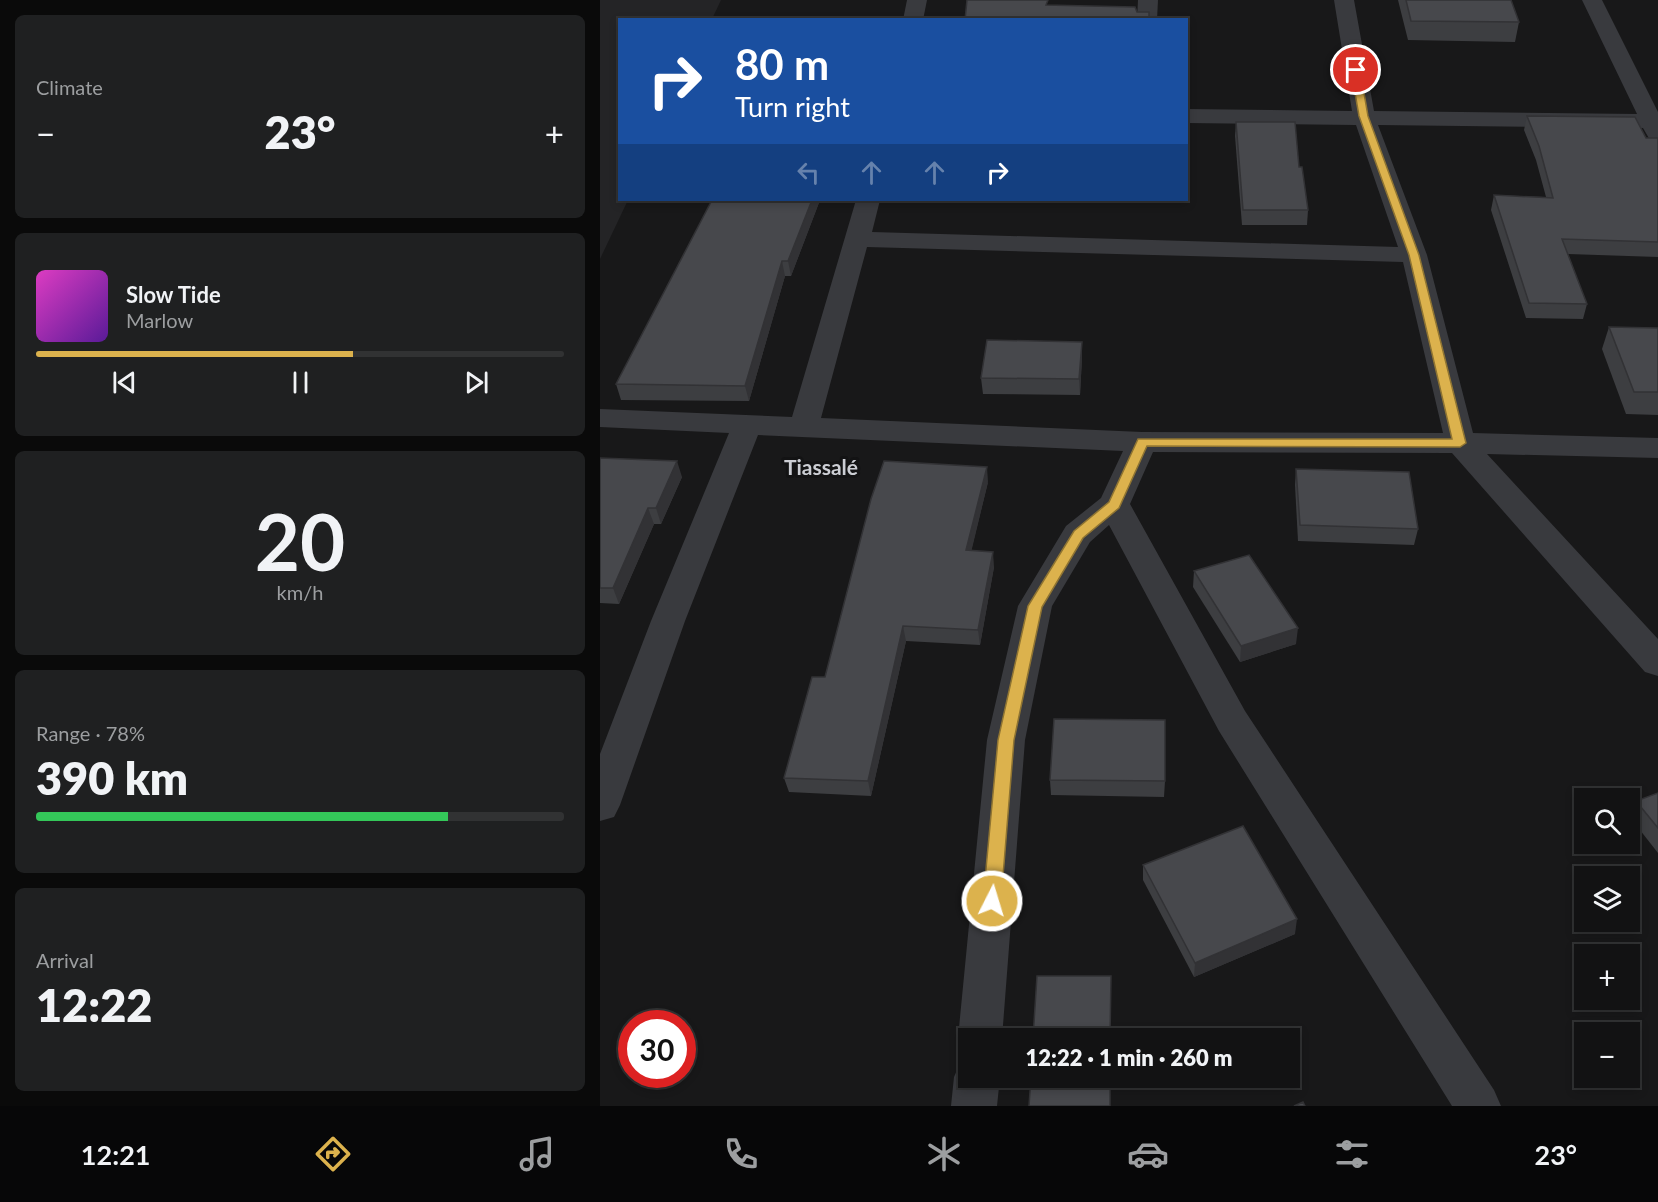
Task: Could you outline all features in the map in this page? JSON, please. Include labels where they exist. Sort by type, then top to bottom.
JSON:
[{"type":"street","points":[[913,18],[917,0]]},
{"type":"street","points":[[1147,18],[1148,0]]},
{"type":"street","points":[[1344,0],[1364,116],[1414,255],[1460,443],[1658,662]]},
{"type":"street","points":[[1188,116],[1364,116],[1655,126],[1592,0]]},
{"type":"street","points":[[804,426],[868,201]]},
{"type":"street","points":[[858,239],[1414,255]]},
{"type":"street","points":[[600,418],[1142,442],[1460,443],[1658,448]]},
{"type":"street","points":[[600,805],[668,621],[748,423]]},
{"type":"street","points":[[981,1028],[1006,740],[1035,606],[1078,534],[1114,504],[1142,442]]},
{"type":"street","points":[[1114,504],[1232,721],[1478,1106]]},
{"type":"street","points":[[974,1106],[976,1088]]},
{"type":"shaded area","points":[[600,0],[721,0],[712,18],[618,18],[618,201],[628,201],[600,259]]},
{"type":"building","points":[[967,0],[1048,0],[1046,5],[1135,7],[1137,12],[1149,12],[1149,18],[965,18]]},
{"type":"building","points":[[1406,0],[1511,0],[1519,22],[1411,21]]},
{"type":"building","points":[[1527,116],[1635,117],[1646,138],[1658,138],[1658,242],[1562,239],[1587,304],[1529,303],[1494,195],[1553,198],[1539,146]]},
{"type":"building","points":[[1236,122],[1295,122],[1299,167],[1302,167],[1308,210],[1243,210]]},
{"type":"building","points":[[711,201],[812,201],[788,261],[782,261],[745,386],[616,384]]},
{"type":"building","points":[[1609,327],[1658,328],[1658,392],[1634,392]]},
{"type":"building","points":[[987,340],[1082,342],[1079,379],[981,378]]},
{"type":"building","points":[[600,458],[677,461],[656,508],[648,508],[613,588],[600,588]]},
{"type":"building","points":[[884,461],[987,467],[966,550],[993,552],[978,630],[903,626],[868,781],[784,778],[812,677],[825,677],[871,499]]},
{"type":"building","points":[[1296,469],[1409,472],[1418,529],[1300,525]]},
{"type":"building","points":[[1249,555],[1298,628],[1241,646],[1194,571]]},
{"type":"building","points":[[1054,719],[1165,720],[1165,781],[1050,780]]},
{"type":"building","points":[[1658,793],[1658,828],[1640,806],[1640,800]]},
{"type":"building","points":[[1243,826],[1297,919],[1195,963],[1143,865]]},
{"type":"building","points":[[1037,976],[1111,976],[1110,1028],[1034,1028]]},
{"type":"building","points":[[1030,1088],[1110,1088],[1110,1106],[1029,1106]]},
{"type":"district","name":"Tiassalé","points":[[821,466]]},
{"type":"route","points":[[992,901],[1006,740],[1035,606],[1078,534],[1114,504],[1142,442],[1460,443],[1414,255],[1364,116],[1356,70]]}]
